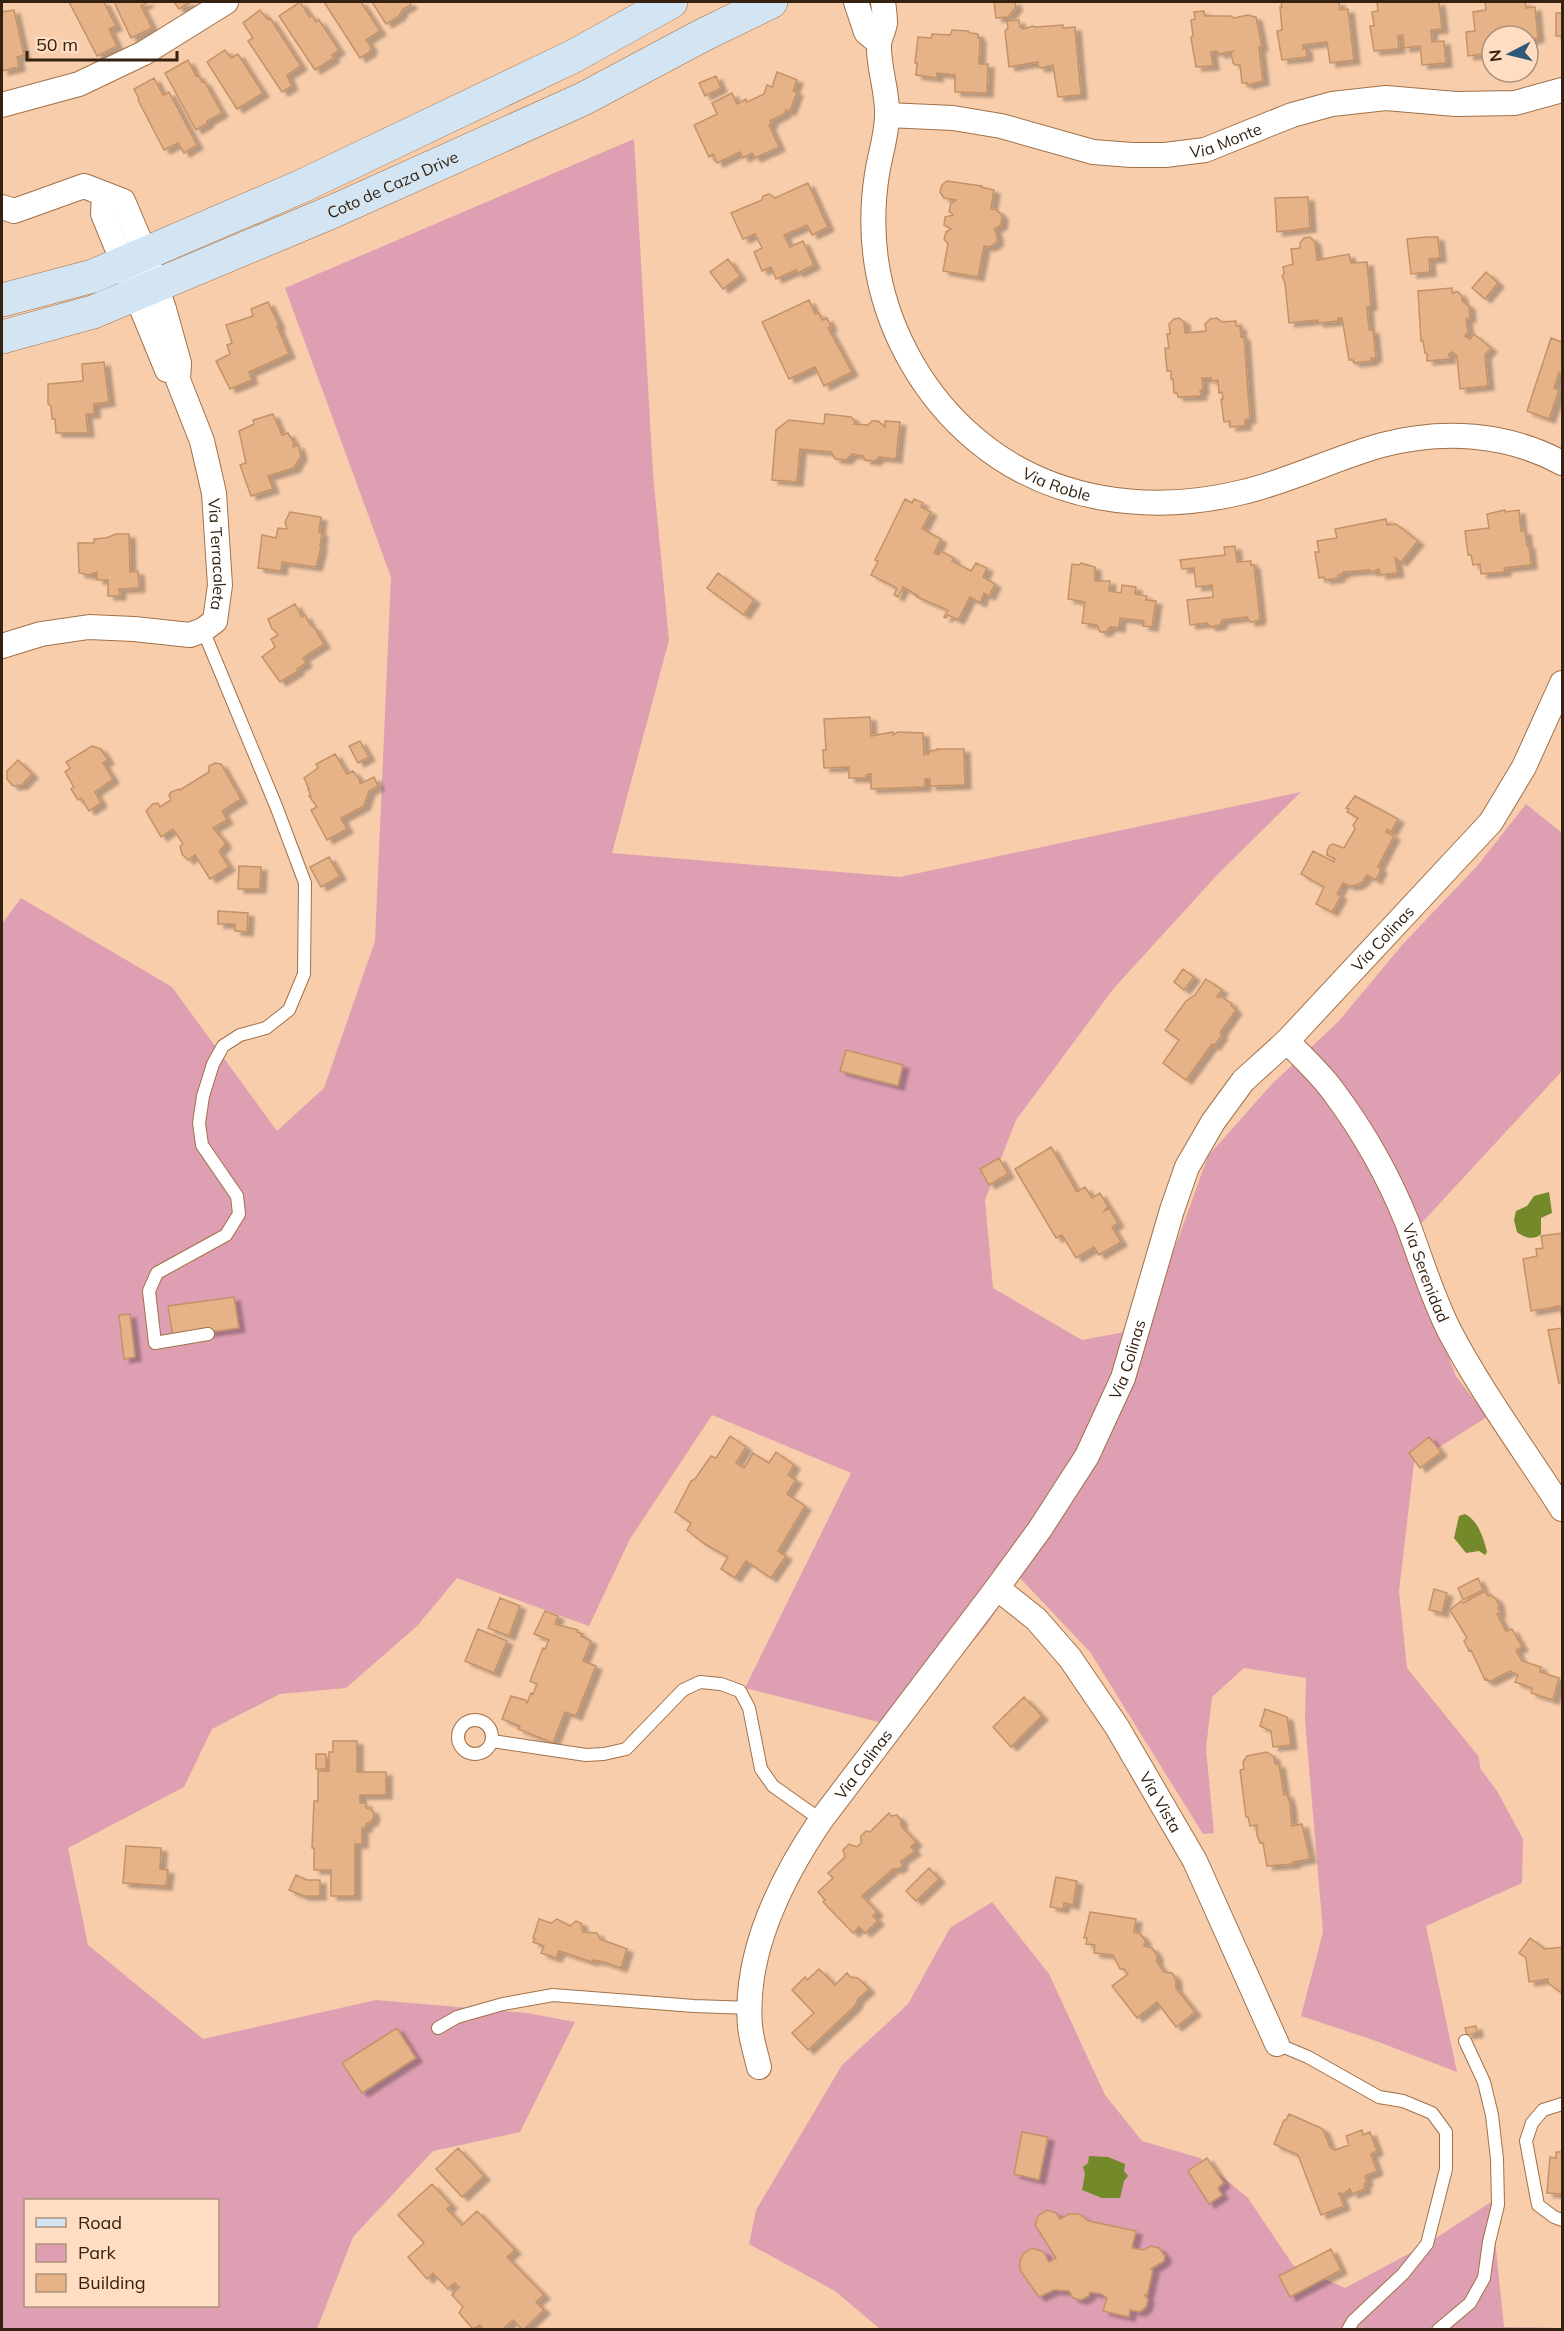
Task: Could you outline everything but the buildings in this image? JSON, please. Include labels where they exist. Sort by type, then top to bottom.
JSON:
[{"type":"main road","points":[[2,300],[93,276],[334,171],[574,56],[671,2]]},
{"type":"main road","name":"Coto de Caza Drive","points":[[2,337],[93,312],[334,211],[583,99],[703,34],[771,2]]},
{"type":"street","points":[[2,105],[79,84],[144,53],[226,2]]},
{"type":"street","name":"Via Roble","points":[[856,2],[866,32],[879,43]]},
{"type":"street","name":"Via Roble","points":[[883,2],[885,25],[879,43],[887,115],[873,215],[878,271],[890,319],[913,367],[936,400],[961,428],[1022,473],[1061,488],[1093,496],[1126,502],[1160,504],[1201,501],[1244,492],[1383,445],[1432,436],[1473,436],[1507,441],[1563,463]]},
{"type":"street","name":"Via Monte","points":[[887,115],[953,118],[1001,126],[1093,152],[1165,155],[1205,150],[1292,115],[1332,104],[1386,99],[1456,104],[1515,102],[1563,90]]},
{"type":"street","name":"Via Terracaleta","points":[[2,207],[14,211],[84,186],[123,201],[135,258],[146,290],[165,368],[178,380],[201,441],[214,493],[220,585],[215,621],[203,630],[190,635],[89,627],[41,634],[2,646]]},
{"type":"street","name":"Via Colinas","points":[[759,2067],[750,2027],[752,1975],[770,1914],[803,1846],[820,1820],[1040,1530],[1087,1456],[1123,1378],[1172,1210],[1187,1167],[1213,1122],[1243,1081],[1287,1041],[1491,822],[1524,767],[1563,683]]},
{"type":"street","name":"Via Serenidad","points":[[1287,1041],[1332,1089],[1366,1138],[1406,1221],[1429,1284],[1451,1333],[1563,1509]]},
{"type":"street","name":"Via Vista","points":[[997,1588],[1036,1619],[1070,1658],[1117,1727],[1195,1861],[1277,2044]]},
{"type":"lane","points":[[203,630],[305,883],[304,974],[290,1010],[266,1028],[240,1035],[223,1046],[213,1064],[203,1096],[199,1123],[202,1145],[237,1196],[239,1214],[226,1235],[157,1273],[149,1291],[155,1343],[208,1334]]},
{"type":"lane","points":[[492,1741],[586,1755],[626,1749],[683,1690],[700,1682],[721,1684],[740,1691],[749,1708],[761,1769],[773,1786],[820,1820]]},
{"type":"lane","points":[[438,2028],[457,2017],[503,2004],[553,1995],[751,2008]]},
{"type":"lane","points":[[1438,2330],[1470,2303],[1484,2278],[1498,2205],[1497,2159],[1492,2115],[1484,2082],[1465,2041]]},
{"type":"lane","points":[[1277,2044],[1308,2057],[1379,2097],[1403,2101],[1432,2113],[1446,2132],[1446,2169],[1428,2244],[1403,2274],[1353,2321],[1348,2330]]},
{"type":"lane","points":[[1563,2104],[1542,2110],[1532,2124],[1526,2141],[1538,2205],[1554,2217],[1563,2220]]},
{"type":"green space","points":[[634,139],[653,474],[669,640],[612,853],[900,877],[1301,792],[1219,873],[1114,988],[1016,1120],[985,1200],[993,1288],[1082,1340],[1141,1329],[1177,1242],[1208,1156],[1272,1084],[1338,1022],[1403,944],[1478,865],[1526,804],[1562,833],[1562,1071],[1404,1242],[1456,1376],[1487,1417],[1414,1463],[1399,1591],[1407,1668],[1479,1757],[1480,1768],[1497,1791],[1523,1839],[1522,1883],[1426,1926],[1457,2072],[1376,2041],[1301,2016],[1323,1932],[1305,1720],[1306,1678],[1244,1668],[1212,1697],[1206,1749],[1214,1833],[1203,1834],[1090,1652],[1019,1577],[988,1623],[902,1728],[745,1688],[851,1473],[712,1415],[630,1539],[589,1626],[457,1578],[417,1626],[346,1688],[280,1694],[212,1729],[184,1787],[68,1848],[88,1945],[203,2039],[376,2000],[527,2013],[575,2022],[520,2132],[433,2151],[353,2237],[317,2329],[2,2330],[2,924],[21,898],[172,987],[277,1131],[324,1088],[375,941],[391,577],[285,288]]},
{"type":"green space","points":[[992,1902],[1049,1974],[1105,2095],[1142,2141],[1200,2158],[1248,2198],[1293,2265],[1345,2288],[1427,2244],[1491,2202],[1504,2327],[1562,2329],[880,2329],[835,2291],[749,2244],[756,2210],[842,2065],[908,2004],[950,1928]]},
{"type":"shaded area","points":[[1549,1192],[1552,1213],[1541,1218],[1541,1234],[1529,1237],[1517,1232],[1514,1220],[1516,1211],[1527,1206],[1534,1196]]},
{"type":"shaded area","points":[[1465,1514],[1480,1530],[1487,1552],[1485,1555],[1479,1551],[1466,1553],[1454,1538],[1459,1516]]},
{"type":"shaded area","points":[[1089,2156],[1108,2157],[1125,2164],[1124,2171],[1128,2176],[1124,2181],[1120,2198],[1102,2198],[1082,2190],[1085,2174],[1083,2167],[1088,2163]]}]
